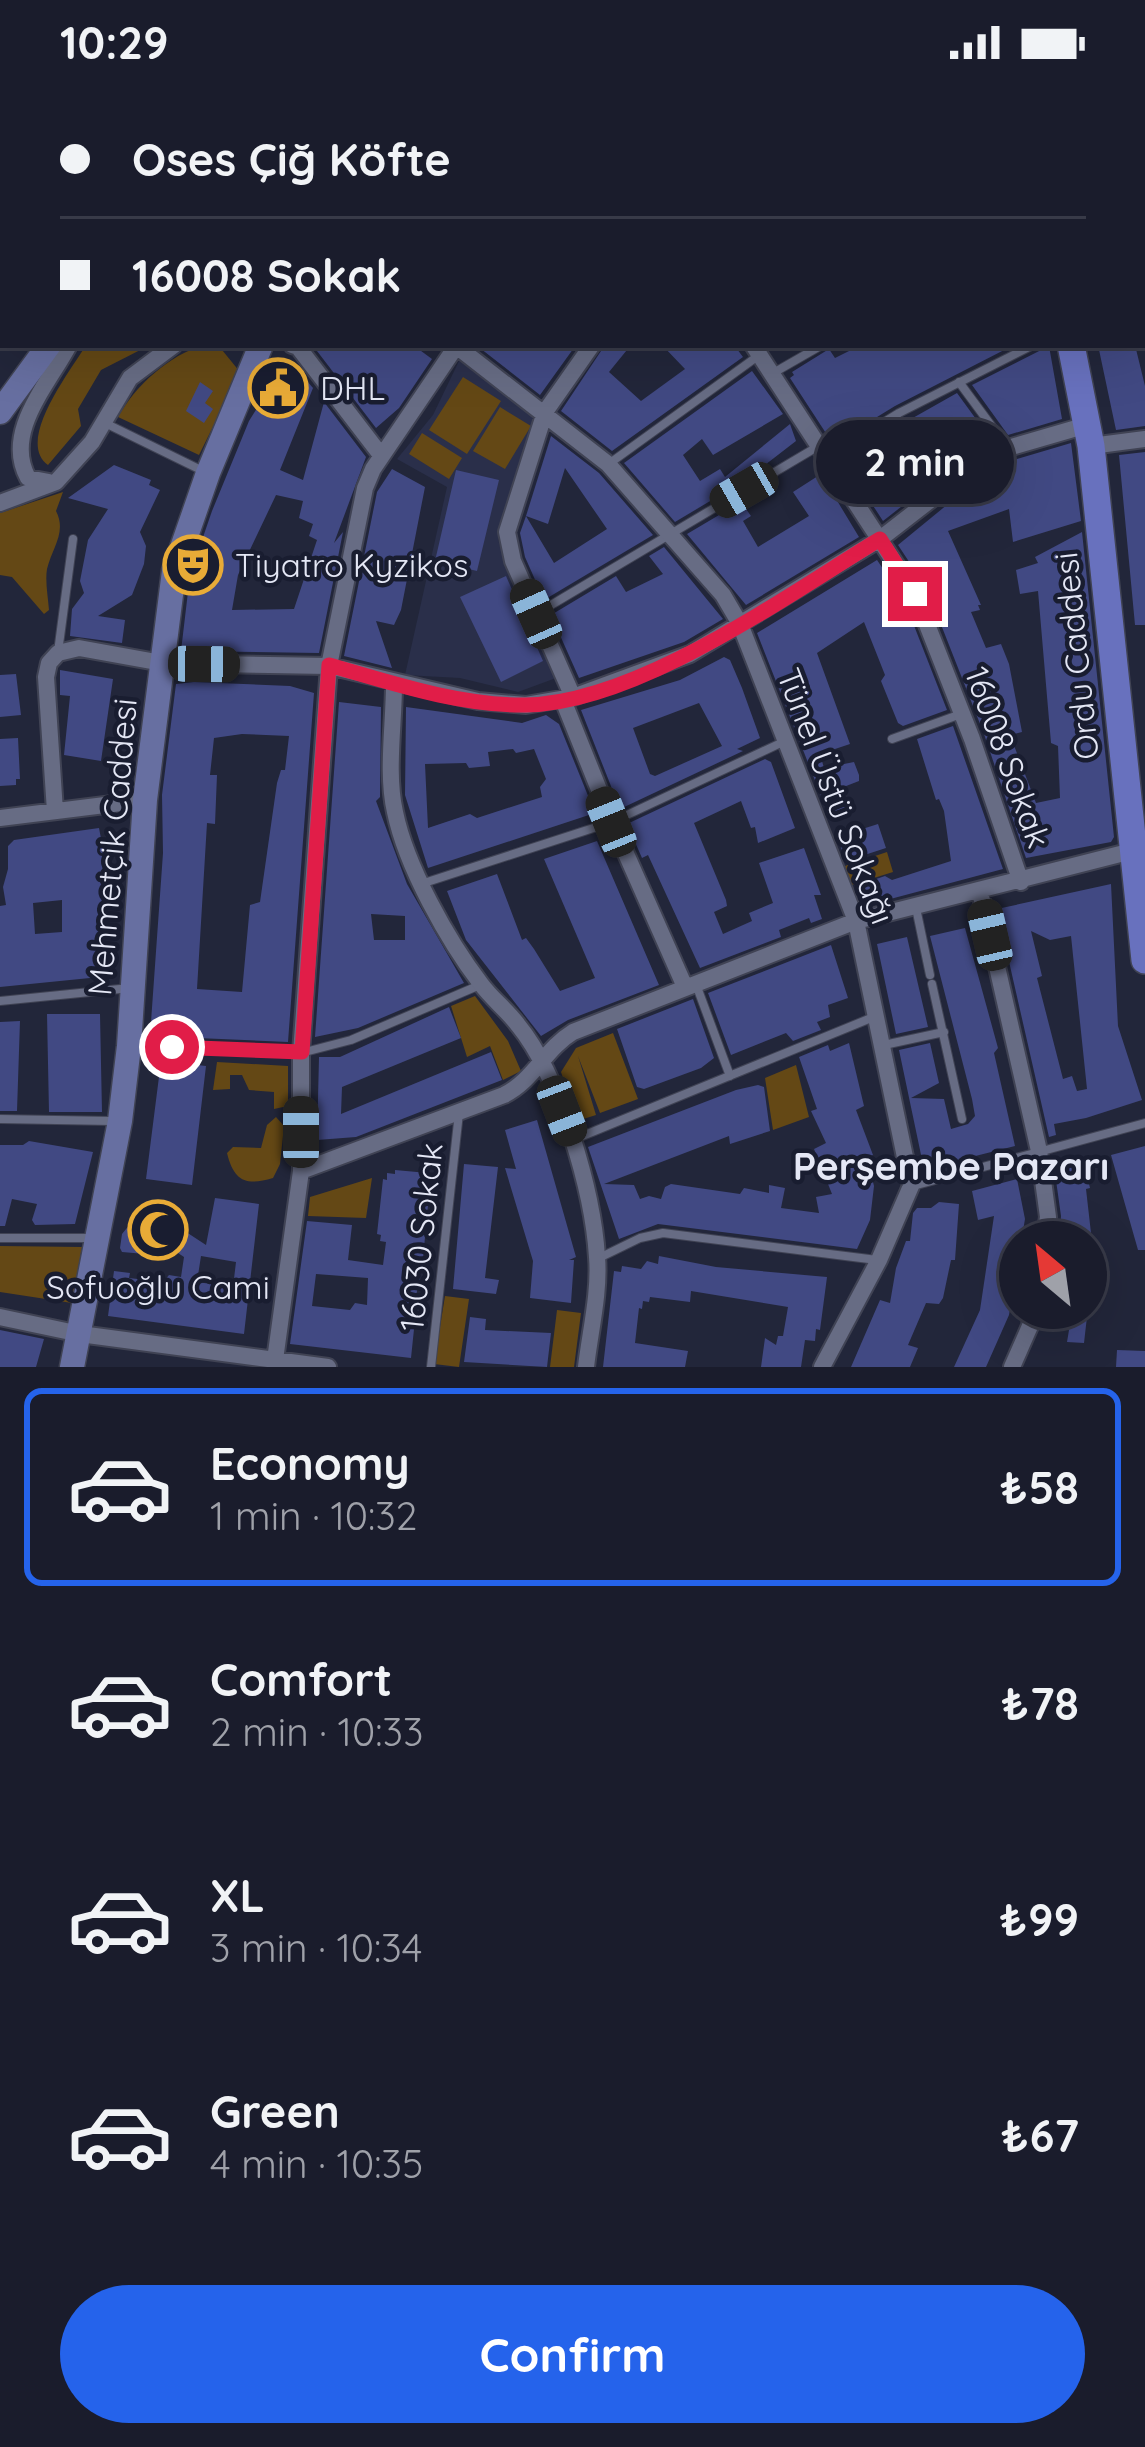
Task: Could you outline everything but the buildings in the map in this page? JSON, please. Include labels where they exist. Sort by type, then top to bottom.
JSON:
[{"type":"main road","points":[[0,412],[48,348]]},
{"type":"main road","name":"Mehmetçik Caddesi","points":[[73,1367],[120,1121],[145,800],[178,554],[260,348]]},
{"type":"main road","name":"Ordu Caddesi","points":[[1072,348],[1089,436],[1145,960]]},
{"type":"street","points":[[4,456],[67,348]]},
{"type":"street","points":[[0,503],[56,482],[104,423],[130,378],[169,348]]},
{"type":"street","points":[[299,348],[380,454]]},
{"type":"street","points":[[275,1360],[301,1172],[302,1052],[329,665],[365,488],[380,454],[454,348]]},
{"type":"street","name":"Tünel Üstü Sokağı","points":[[460,348],[608,464],[723,595],[740,624],[856,921],[911,1186]]},
{"type":"street","points":[[590,348],[545,412],[507,532],[513,561],[611,822],[690,984]]},
{"type":"street","name":"16008 Sokak","points":[[757,349],[915,594],[1021,882]]},
{"type":"street","points":[[55,812],[46,676],[58,653],[79,648],[162,664],[329,665],[394,684],[491,702],[526,705],[568,699],[690,654],[880,539],[969,470],[1008,448],[1089,436],[1145,439]]},
{"type":"street","points":[[18,437],[28,478],[56,482]]},
{"type":"street","points":[[394,684],[394,809],[422,883],[481,985],[520,1027],[543,1064],[574,1140],[597,1259],[586,1367]]},
{"type":"street","points":[[0,818],[145,800]]},
{"type":"street","points":[[301,1172],[513,1090],[573,1032],[856,921],[1021,882],[1137,861]]},
{"type":"street","points":[[980,892],[1039,1151],[1047,1221]]},
{"type":"street","points":[[822,1367],[880,1260],[911,1186]]},
{"type":"street","points":[[0,1317],[233,1361],[275,1360],[328,1367]]},
{"type":"street","points":[[1012,1367],[1029,1329]]},
{"type":"lane","points":[[773,373],[817,348]]},
{"type":"lane","points":[[536,614],[669,534],[1021,348]]},
{"type":"lane","points":[[608,464],[757,349]]},
{"type":"lane","points":[[959,382],[1008,448]]},
{"type":"lane","points":[[104,423],[208,473]]},
{"type":"lane","points":[[58,653],[73,539]]},
{"type":"lane","points":[[892,739],[962,713]]},
{"type":"lane","points":[[422,883],[611,822],[784,741]]},
{"type":"lane","points":[[915,907],[962,1119]]},
{"type":"lane","points":[[690,984],[730,1076]]},
{"type":"lane","points":[[129,1046],[302,1052],[351,1040],[481,985]]},
{"type":"lane","points":[[0,1001],[132,988]]},
{"type":"lane","points":[[574,1140],[876,1016]]},
{"type":"lane","points":[[882,1045],[944,1032]]},
{"type":"lane","name":"16030 Sokak","points":[[431,1367],[460,1112]]},
{"type":"lane","points":[[0,1119],[120,1121]]},
{"type":"lane","points":[[911,1186],[1145,1123]]},
{"type":"lane","points":[[597,1259],[640,1238],[663,1233],[880,1260]]},
{"type":"lane","points":[[0,1238],[98,1238]]},
{"type":"shaded area","points":[[84,348],[144,348],[101,370],[78,409],[81,426],[48,465],[38,440],[58,389]]},
{"type":"shaded area","points":[[197,348],[220,348],[240,372],[199,455],[118,417],[154,373]]},
{"type":"shaded area","points":[[459,361],[530,405],[535,415],[498,539],[507,571],[556,678],[518,692],[460,678],[405,675],[447,487],[397,459],[433,415]]},
{"type":"shaded area","points":[[463,377],[501,401],[467,454],[429,430]]},
{"type":"shaded area","points":[[500,407],[531,426],[505,469],[473,451]]},
{"type":"shaded area","points":[[422,433],[462,458],[449,479],[409,454]]},
{"type":"shaded area","points":[[63,492],[56,511],[59,533],[47,569],[49,610],[44,614],[12,577],[0,575],[0,513]]},
{"type":"shaded area","points":[[887,852],[893,872],[845,887],[839,868]]},
{"type":"shaded area","points":[[475,996],[508,1041],[521,1071],[503,1080],[490,1046],[467,1057],[451,1006]]},
{"type":"shaded area","points":[[613,1033],[638,1099],[600,1113],[578,1056],[596,1115],[577,1121],[561,1072],[576,1048]]},
{"type":"shaded area","points":[[217,1062],[288,1066],[288,1106],[274,1109],[274,1092],[249,1090],[242,1075],[230,1075],[230,1089],[213,1090]]},
{"type":"shaded area","points":[[796,1065],[809,1117],[773,1130],[765,1078]]},
{"type":"shaded area","points":[[276,1117],[284,1126],[280,1164],[273,1178],[243,1179],[233,1170],[227,1153],[233,1147],[261,1148],[267,1125]]},
{"type":"shaded area","points":[[372,1178],[366,1218],[308,1216],[310,1197]]},
{"type":"shaded area","points":[[0,1246],[82,1247],[72,1303],[0,1292]]},
{"type":"shaded area","points":[[445,1296],[469,1299],[459,1367],[434,1364]]},
{"type":"shaded area","points":[[557,1310],[581,1313],[574,1367],[550,1367]]},
{"type":"place","name":"DHL","points":[[278,388]]},
{"type":"place","name":"Tiyatro Kyzikos","points":[[193,565]]},
{"type":"place","name":"Sofuoğlu Cami","points":[[158,1230]]},
{"type":"district","name":"Perşembe Pazarı","points":[[951,1166]]},
{"type":"route","points":[[172,1047],[302,1052],[329,665],[478,701],[547,703],[634,678],[690,654],[880,539],[915,594]]}]
